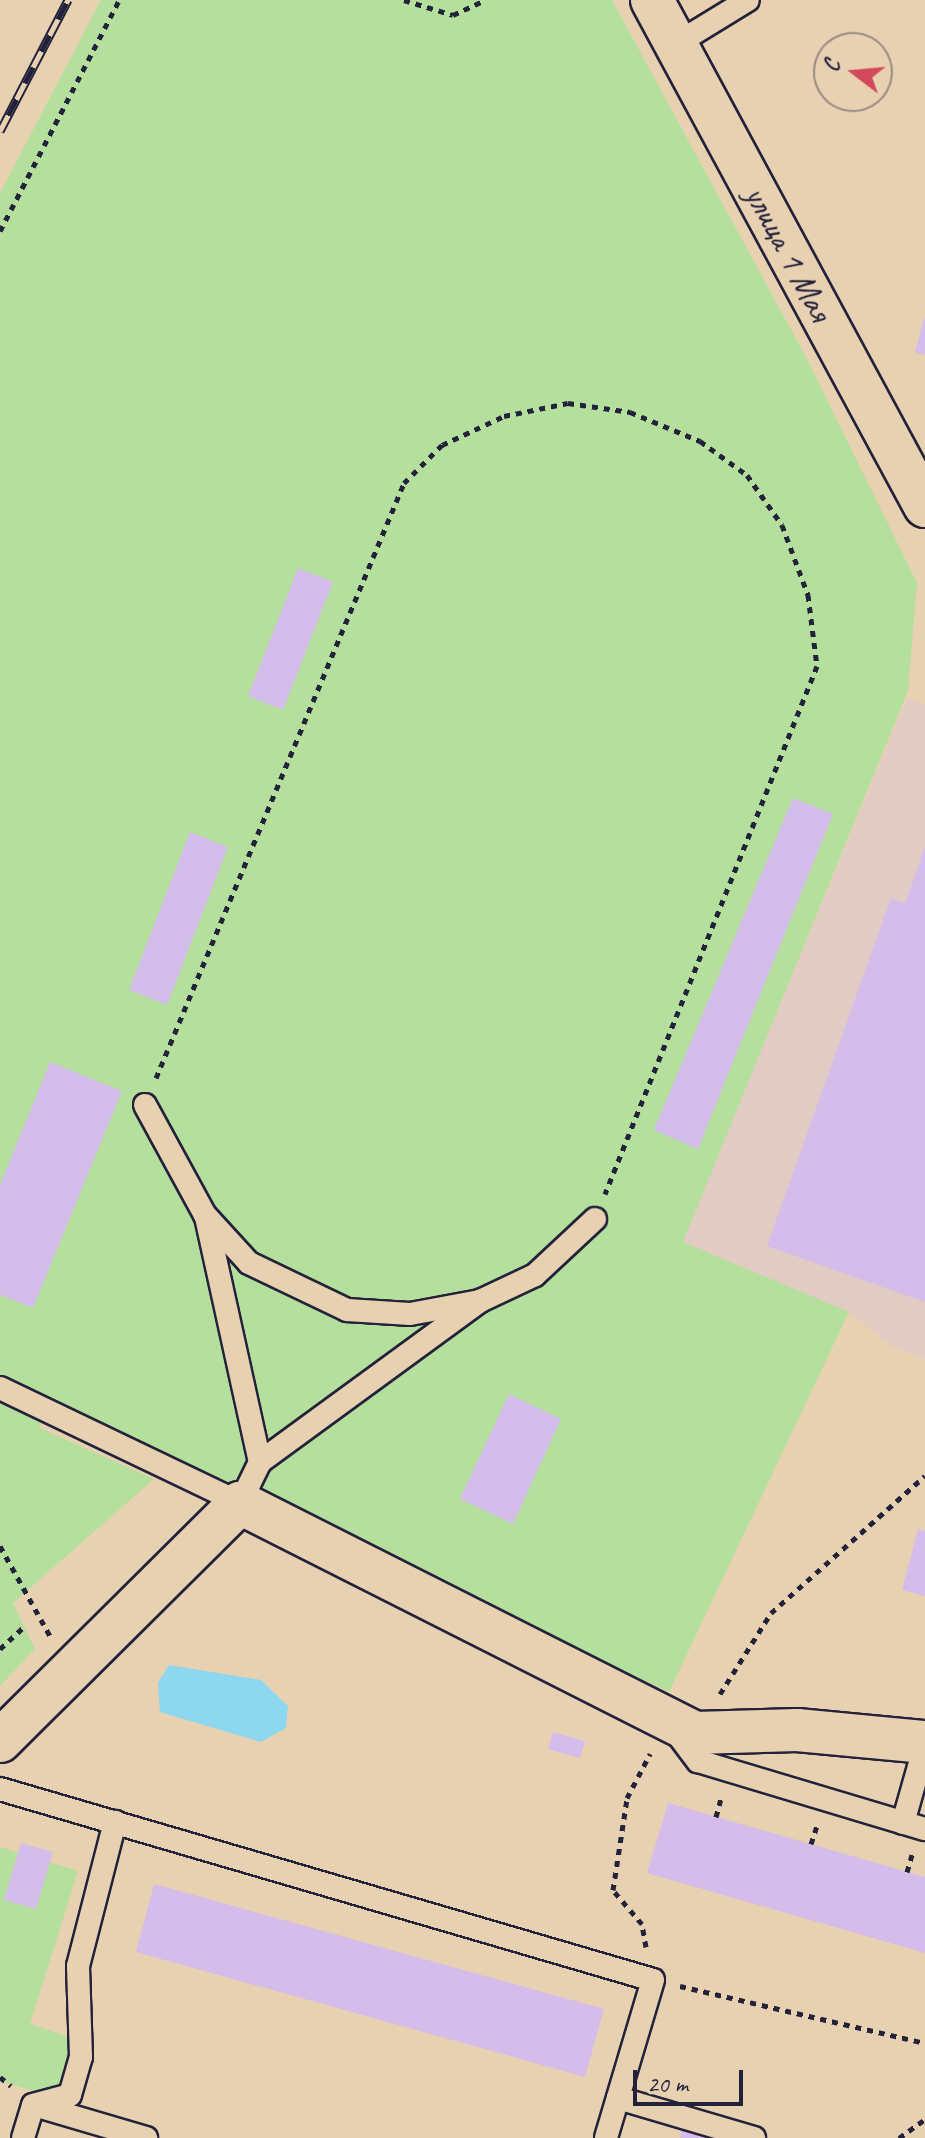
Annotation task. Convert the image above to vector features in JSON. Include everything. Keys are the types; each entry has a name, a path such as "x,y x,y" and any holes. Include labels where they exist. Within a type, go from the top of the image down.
{"street":[{"name":"улица 1 Мая","path":"652,0 925,506"},
{"path":"0,1741 68,1669 240,1503 681,1727 797,1730 925,1744"}],"lane":[{"path":"676,44 748,0"},
{"path":"145,1105 205,1215 249,1263 347,1310 410,1314 480,1301"},
{"path":"205,1215 260,1462"},
{"path":"0,1388 240,1503 260,1462 480,1301 535,1275 595,1219"},
{"path":"681,1727 698,1761 914,1826 925,1744"},
{"path":"0,1789 653,1980 606,2138"},
{"path":"33,2105 70,2095 81,2057 78,1966 115,1822"},
{"path":"618,2098 754,2138"},
{"path":"23,2138 33,2105"},
{"path":"33,2105 146,2138"}],"path":[{"path":"0,231 119,0"},
{"path":"404,0 453,15 485,0"},
{"path":"145,1105 404,483 442,445 504,416 568,403 630,412 700,441 747,475 787,539 808,595 817,666 595,1219"},
{"path":"925,1476 771,1613 627,1798 613,1890 642,1924 653,1980 925,2043"},
{"path":"0,1546 68,1669"},
{"path":"0,1649 25,1626"},
{"path":"899,2138 925,2119"}],"shaded area":[{"path":"907,698 925,705 925,1359 892,1346 849,1312 682,1242"}],"green space":[{"path":"101,0 612,0 807,359 917,583 908,691 683,1242 849,1312 669,1692 43,1399 40,1428 154,1479 13,1603 35,1649 0,1686 0,193"},
{"path":"0,1847 78,1871 30,2024 75,2039 57,2098 0,2081"}],"water":[{"path":"169,1665 261,1680 288,1706 286,1728 261,1742 160,1712 158,1683"}],"building":[{"path":"925,318 925,355 915,352"},
{"path":"298,568 333,582 283,710 248,696"},
{"path":"793,798 833,814 698,1149 654,1130"},
{"path":"190,832 228,847 167,1005 129,990"},
{"path":"925,847 925,1302 767,1246 891,898 905,903"},
{"path":"50,1062 122,1091 33,1308 0,1295 0,1185"},
{"path":"509,1394 561,1419 513,1524 460,1499"},
{"path":"918,1529 925,1531 925,1596 902,1590"},
{"path":"553,1732 585,1741 580,1758 548,1749"},
{"path":"668,1803 925,1877 925,1953 647,1873"},
{"path":"21,1843 53,1852 36,1909 4,1900"},
{"path":"154,1884 604,2009 585,2077 136,1952"},
{"path":"684,2124 731,2138 680,2138"}],"railway":[{"path":"0,131 68,0"}]}
